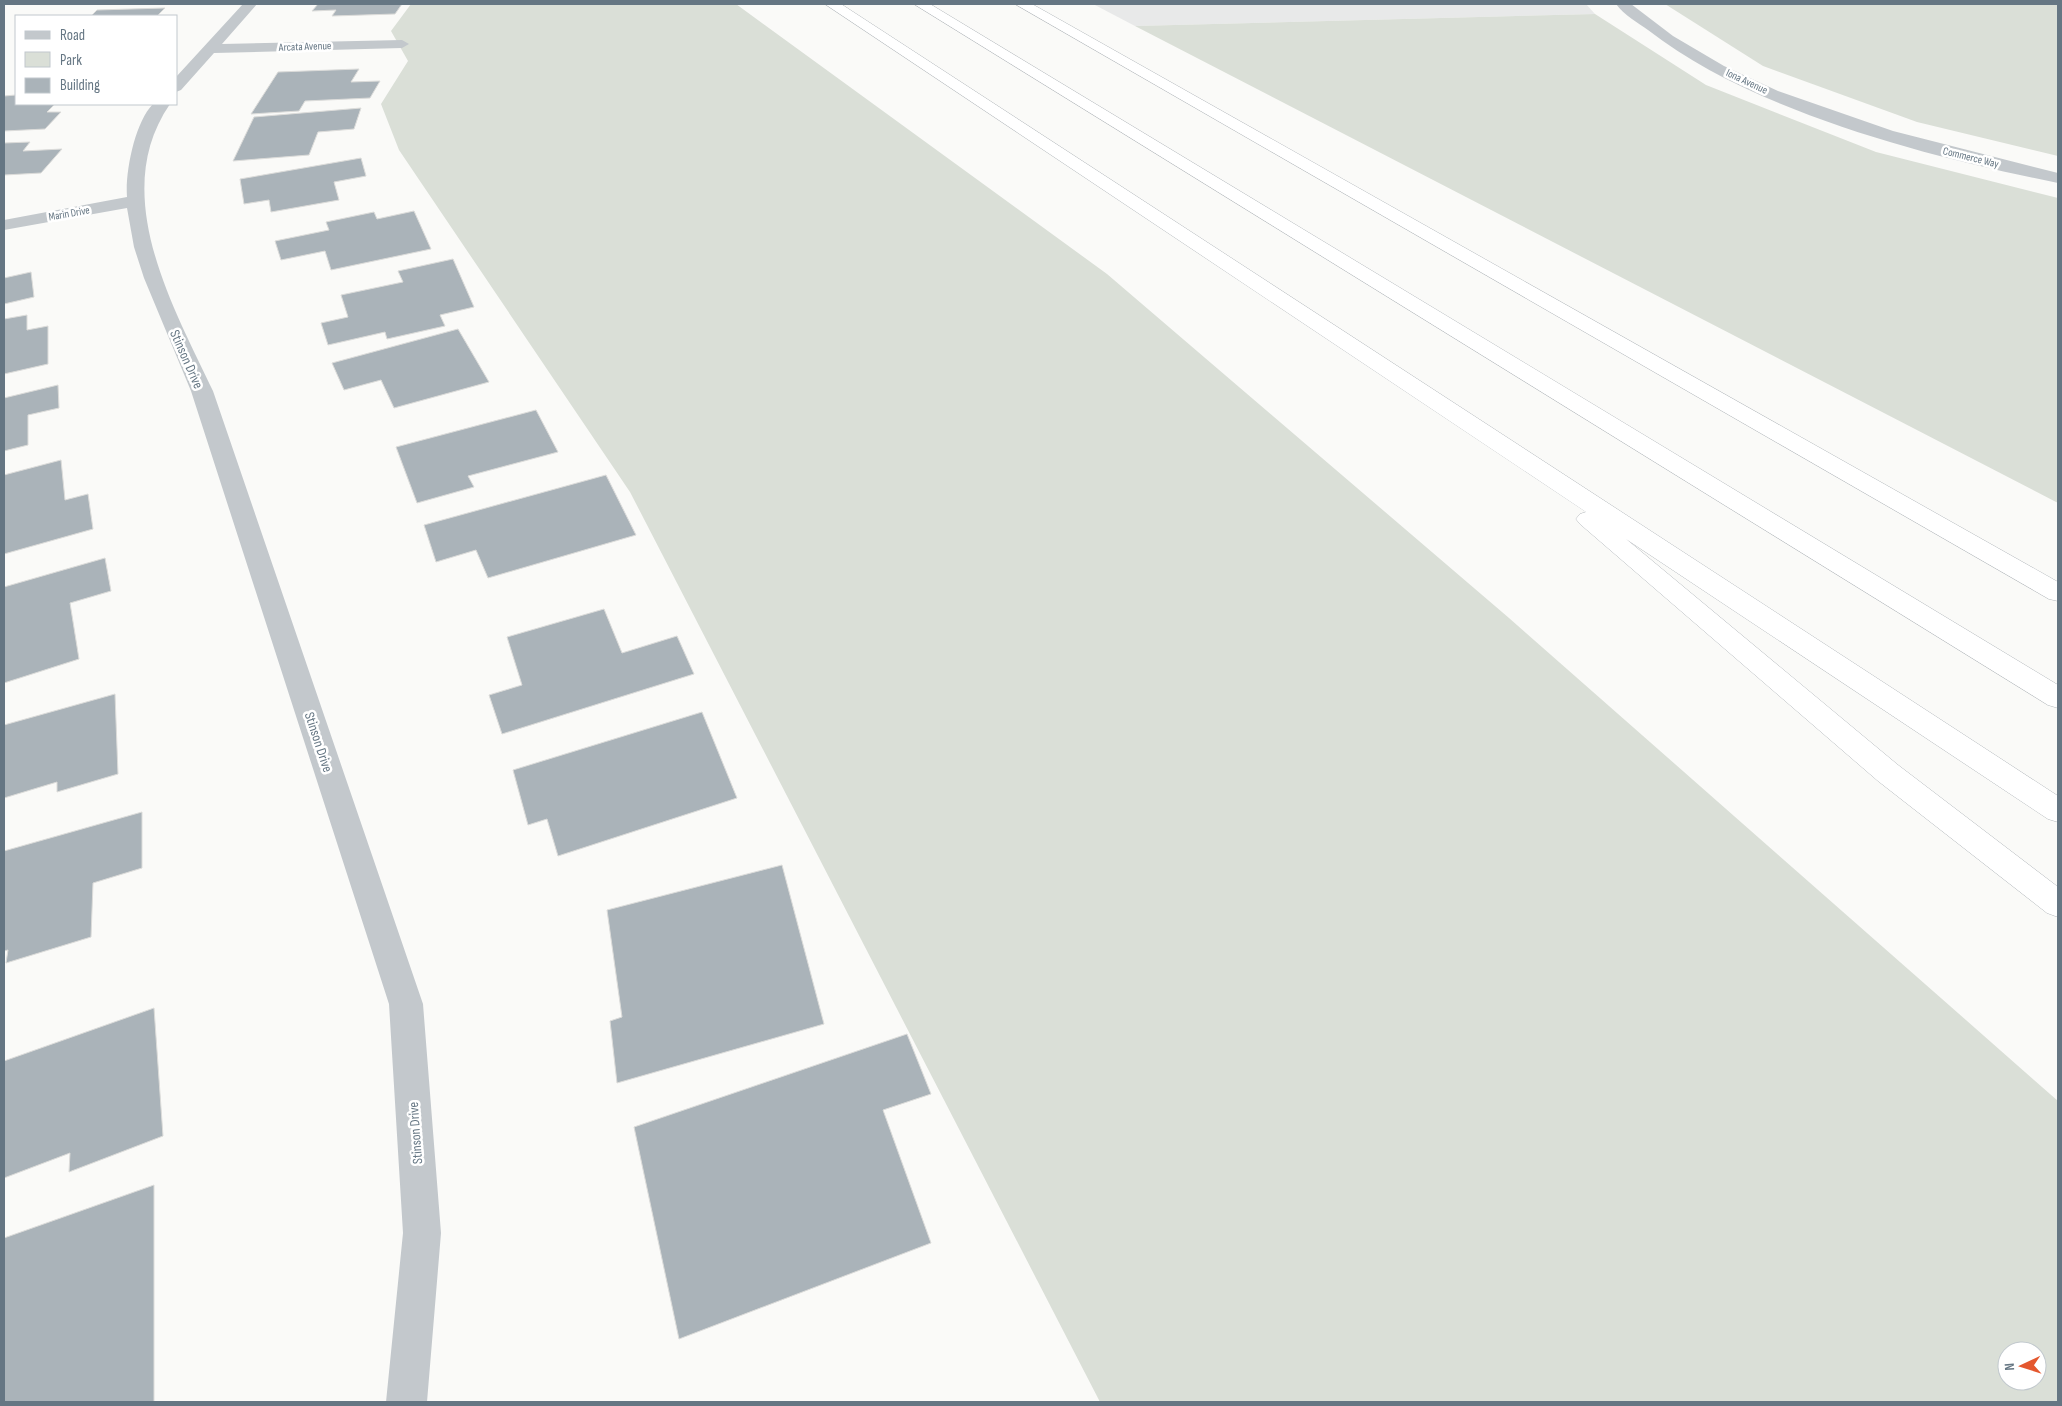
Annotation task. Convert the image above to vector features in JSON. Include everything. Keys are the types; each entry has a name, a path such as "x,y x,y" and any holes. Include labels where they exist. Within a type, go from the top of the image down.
{"highway":[{"path":"832,4 2058,811"},
{"path":"921,4 2058,698"},
{"path":"1022,4 2058,593"},
{"path":"1496,440 1888,774 2058,904"}],"street":[{"path":"178,85 250,4"},
{"name":"Iona Avenue","path":"1623,4 1660,32 1730,73 1820,113 1884,134"},
{"name":"Arcata Avenue","path":"208,49 402,44"},
{"name":"Stinson Drive","path":"161,105 156,110 137,160 135,201 142,241 167,312 202,391 406,1004 422,1233 408,1402"},
{"name":"Commerce Way","path":"1884,134 2058,178"},
{"name":"Marin Drive","path":"4,224 135,201"}],"shaded area":[{"path":"1093,4 1586,4 1595,14 1135,26"}],"green space":[{"path":"411,4 736,4 1107,274 1509,618 2058,1101 2058,1402 1100,1402 630,492 399,150 381,104 408,61 391,31"},
{"path":"1665,4 2058,4 2058,156 1917,122 1763,66"},
{"path":"1595,14 1706,85 1876,152 2058,198 2058,503 1135,26"}],"building":[{"path":"318,4 402,4 395,14 332,16 336,10 312,11"},
{"path":"165,8 158,15 92,15 97,10"},
{"path":"359,69 351,82 380,81 370,98 305,101 299,111 251,114 278,72"},
{"path":"15,95 15,105 54,105 47,112 61,112 45,129 4,131 4,96"},
{"path":"361,108 354,129 318,132 309,155 233,161 254,117"},
{"path":"30,142 23,151 62,149 41,173 4,175 4,143"},
{"path":"361,158 366,176 334,182 339,200 271,212 269,200 244,204 240,179"},
{"path":"414,211 431,249 331,270 325,251 281,260 275,241 329,230 326,222 374,212 377,219"},
{"path":"453,259 474,307 440,315 445,326 387,339 385,332 328,345 321,323 348,317 341,295 403,282 398,271"},
{"path":"31,272 34,297 4,304 4,278"},
{"path":"27,315 27,330 48,326 48,364 4,374 4,319"},
{"path":"458,329 489,382 394,408 381,380 344,390 332,363"},
{"path":"58,385 59,408 28,415 28,445 4,451 4,398"},
{"path":"536,410 558,452 468,476 474,487 417,503 396,447"},
{"path":"61,460 65,500 88,494 93,529 4,554 4,475"},
{"path":"606,475 636,535 488,578 476,550 436,562 424,525"},
{"path":"105,558 111,591 70,603 79,659 4,683 4,587"},
{"path":"604,609 622,653 677,636 694,674 502,734 489,695 522,685 507,637"},
{"path":"115,694 118,774 57,792 57,782 4,798 4,725"},
{"path":"702,712 737,798 558,856 547,819 528,825 513,770"},
{"path":"142,812 142,868 93,883 91,937 6,963 8,950 4,951 4,851"},
{"path":"782,865 824,1024 617,1083 610,1021 622,1017 607,910"},
{"path":"154,1008 163,1136 69,1172 70,1153 4,1178 4,1061"},
{"path":"907,1034 931,1094 883,1110 931,1243 679,1339 634,1127"},
{"path":"154,1185 154,1402 4,1402 4,1238"}]}
